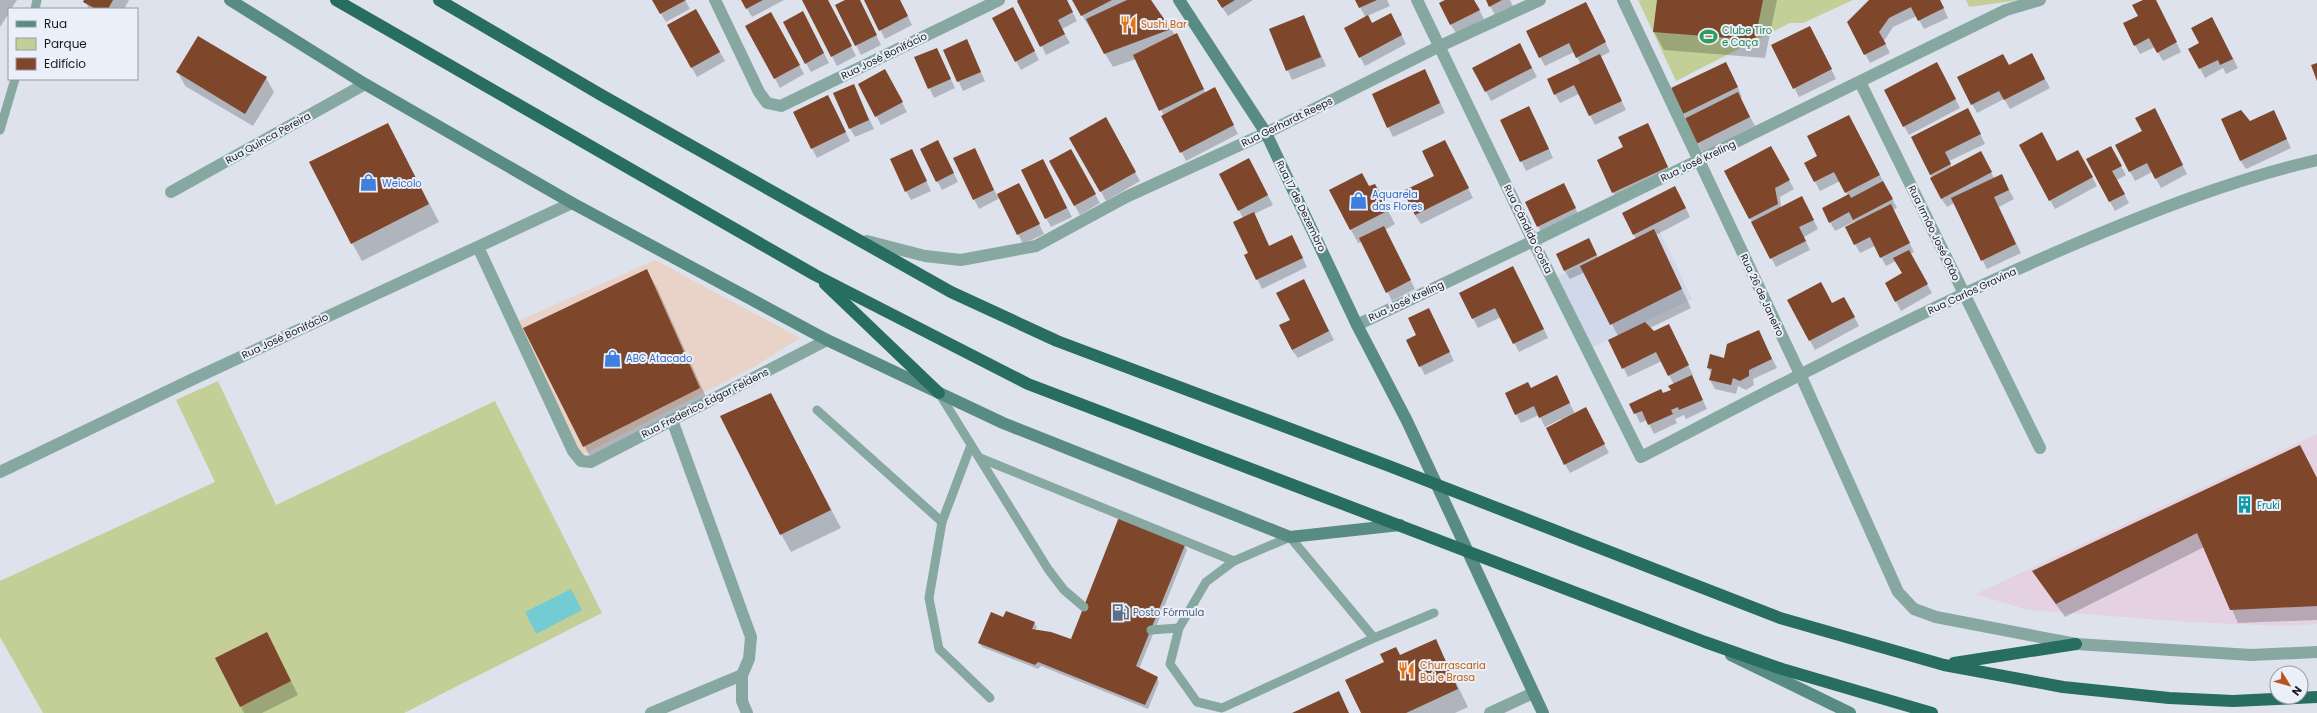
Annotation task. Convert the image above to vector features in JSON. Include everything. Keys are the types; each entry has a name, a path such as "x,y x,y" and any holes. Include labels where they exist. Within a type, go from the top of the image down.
{"highway":[{"path":"336,0 815,275 1028,384 1705,642 1782,669 1932,713"},
{"path":"439,0 603,96 951,292 1057,341 1396,469 1780,618 1944,665 2064,687 2131,695 2233,702 2317,697"},
{"path":"815,275 938,393"},
{"path":"1944,665 2076,644"}],"main road":[{"path":"230,0 365,84 572,203 828,340 1010,426 1290,537 1400,525"},
{"name":"Rua 17 de Dezembro","path":"1179,0 1266,133 1357,324 1407,421 1543,713"},
{"path":"1705,642 1850,713"}],"street":[{"name":"Rua José Bonifácio","path":"715,0 759,92 767,103 781,106 999,0"},
{"name":"Rua Cândido Costa","path":"1417,0 1533,241 1641,456"},
{"name":"Rua Gerhardt Reeps","path":"848,234 884,247 924,256 960,260 1036,246 1126,196 1266,133 1440,46 1540,0"},
{"name":"Rua 26 de Janeiro","path":"1623,0 1800,374 1898,592 1914,609 1929,615 2076,644 2251,655 2317,652"},
{"name":"Rua José Kreling","path":"1357,324 1699,161 2006,10 2040,0"},
{"name":"Rua Irmão José Otão","path":"1860,82 2040,448"},
{"name":"Rua Quinca Pereira","path":"171,192 365,84"},
{"name":"Rua Carlos Gravina","path":"1641,456 1800,374 1999,277 2145,215 2286,167 2317,160"},
{"name":"Rua José Bonifácio","path":"0,472 191,380 572,203"},
{"name":"Rua Frederico Edgar Feldens","path":"478,246 573,451 581,460 591,462 828,340"},
{"path":"672,420 750,637 749,659 742,675 742,701 747,713"},
{"path":"651,713 742,675"},
{"path":"1490,713 1533,693"}],"lane":[{"path":"0,130 15,80"},
{"path":"938,393 1048,569 1064,590 1084,607"},
{"path":"817,410 942,522"},
{"path":"971,446 942,522 930,598 939,649 990,698"},
{"path":"980,458 1234,561"},
{"path":"1374,638 1290,537 1234,561 1206,582 1179,628 1170,664 1197,702 1222,708 1374,638 1434,613"},
{"path":"1151,630 1179,628"}],"shaded area":[{"path":"1658,228 1692,299 1591,348 1557,277"},
{"name":"ABC Atacado","path":"655,260 800,338 752,368 580,456 516,322"},
{"name":"Fruki","path":"2317,434 2317,624 2285,626 2190,622 2028,610 1976,594"}],"green space":[{"name":"Clube Tiro e Caça","path":"1638,0 1853,0 1803,23 1790,23 1676,81"},
{"path":"1966,0 2020,0 1969,7"},
{"path":"218,381 276,505 495,401 602,613 404,713 43,713 0,637 0,581 215,482 176,400"}],"water":[{"path":"571,589 582,610 536,634 525,612"}],"building":[{"path":"84,0 113,0 109,8 94,8 83,2"},
{"path":"652,0 686,0 660,14"},
{"path":"741,0 763,0 746,9"},
{"path":"802,0 828,0 852,46 831,57"},
{"path":"845,0 860,0 877,35 855,46 835,5"},
{"path":"864,0 900,0 908,16 879,31"},
{"path":"1067,0 1073,12 1058,20 1065,34 1040,47 1017,1"},
{"path":"1072,0 1112,0 1081,16"},
{"name":"Sushi Bar","path":"1127,0 1151,0 1171,29 1104,54 1086,19"},
{"path":"1217,0 1235,0 1222,8"},
{"path":"1355,0 1377,0 1359,8"},
{"path":"1445,0 1474,0 1480,10 1450,25 1439,3"},
{"path":"1486,0 1502,0 1489,7"},
{"path":"1657,0 1763,0 1755,40 1653,32"},
{"path":"1869,0 1940,0 1944,8 1918,21 1911,7 1889,18 1879,32 1886,44 1864,55 1847,22"},
{"path":"2143,0 2156,0 2177,42 2157,53 2149,38 2134,46 2123,23 2138,16 2132,5"},
{"path":"1586,2 1606,42 1576,58 1569,43 1539,58 1526,31"},
{"path":"1013,7 1035,51 1015,62 992,18"},
{"path":"696,9 720,52 691,68 667,25"},
{"path":"803,11 824,53 805,64 783,22"},
{"path":"771,12 800,65 774,79 745,26"},
{"path":"1391,13 1402,35 1359,58 1344,28 1368,15 1372,23"},
{"path":"1304,15 1321,57 1286,71 1269,29"},
{"path":"2212,17 2233,59 2220,65 2218,60 2199,69 2188,49 2199,43 2191,28"},
{"path":"1810,26 1832,69 1793,89 1771,45"},
{"path":"1177,33 1204,89 1159,111 1133,55"},
{"path":"198,36 267,77 245,114 176,72"},
{"path":"967,39 981,72 957,82 943,50"},
{"path":"1520,43 1532,68 1485,92 1472,68"},
{"path":"937,48 951,79 928,89 914,57"},
{"path":"2032,53 2045,79 2004,100 1999,91 1971,105 1957,77 2003,54 2009,65"},
{"path":"1600,54 1622,101 1589,116 1574,85 1554,95 1547,79"},
{"path":"1726,62 1738,87 1683,114 1671,88"},
{"path":"1937,62 1956,99 1903,127 1884,90"},
{"path":"2317,63 2317,81 2311,65"},
{"path":"885,69 903,102 875,117 858,84"},
{"path":"1425,69 1440,103 1387,128 1372,94"},
{"path":"854,84 869,120 849,129 833,93"},
{"path":"1215,87 1234,125 1180,153 1161,116"},
{"path":"1738,92 1750,117 1696,144 1684,119"},
{"path":"828,95 846,132 811,149 793,112"},
{"path":"1529,106 1549,149 1520,162 1500,120"},
{"path":"1968,108 1981,134 1945,152 1951,164 1930,175 1911,137"},
{"path":"2155,108 2183,165 2155,179 2147,163 2129,172 2115,145 2142,131 2135,118"},
{"path":"2241,110 2250,121 2274,110 2287,139 2240,161 2221,119"},
{"path":"1849,115 1880,175 1845,193 1834,172 1814,182 1804,163 1817,156 1807,136"},
{"path":"1106,117 1136,172 1100,192 1069,138"},
{"name":"Weicolo","path":"388,123 429,204 351,244 309,162"},
{"path":"1648,123 1668,167 1612,193 1597,160 1623,147 1618,137"},
{"path":"2042,132 2057,161 2078,150 2093,177 2049,201 2019,145"},
{"path":"938,140 954,173 936,182 920,149"},
{"path":"1445,140 1469,188 1415,215 1403,191 1434,176 1422,151"},
{"path":"1771,146 1790,180 1775,188 1778,204 1749,219 1724,171"},
{"path":"2111,146 2122,166 2112,171 2125,194 2109,202 2086,159"},
{"path":"975,148 994,190 973,200 953,158"},
{"path":"912,149 927,181 905,192 890,159"},
{"path":"1071,149 1096,194 1074,206 1049,161"},
{"path":"1981,151 1992,172 1941,199 1930,178"},
{"path":"1249,158 1268,195 1238,211 1219,174"},
{"path":"1043,159 1067,208 1045,219 1021,170"},
{"name":"Aquarela das Flores","path":"1362,173 1369,186 1375,184 1389,210 1350,230 1329,190"},
{"path":"2002,174 2009,190 1994,197 2016,244 1981,261 1951,198"},
{"path":"1883,181 1893,199 1853,220 1849,212 1829,223 1822,208 1849,194 1851,198"},
{"path":"1019,183 1040,224 1017,235 997,194"},
{"path":"1564,183 1576,208 1537,227 1525,202"},
{"path":"1675,186 1686,208 1633,235 1622,213"},
{"path":"1802,196 1814,220 1799,227 1806,241 1770,259 1751,222"},
{"path":"1891,204 1910,243 1880,258 1870,237 1854,245 1845,227"},
{"path":"1254,212 1269,246 1292,235 1303,258 1256,280 1244,255 1248,253 1233,222"},
{"path":"1384,226 1411,280 1386,293 1359,238"},
{"path":"1654,229 1682,289 1610,325 1580,266"},
{"path":"1589,238 1597,255 1564,271 1556,254"},
{"path":"1909,250 1928,284 1895,302 1885,283 1902,273 1893,258"},
{"path":"1513,266 1544,329 1513,344 1495,308 1472,319 1459,293"},
{"name":"ABC Atacado","path":"647,269 700,388 583,447 523,328"},
{"path":"1304,279 1329,331 1292,350 1279,325 1290,320 1276,293"},
{"path":"1821,282 1832,303 1844,297 1855,317 1809,341 1787,300"},
{"path":"1429,308 1450,352 1419,367 1406,340 1416,335 1408,318"},
{"path":"1645,322 1654,331 1669,324 1689,365 1668,376 1656,352 1622,369 1608,340"},
{"path":"1759,330 1772,359 1749,370 1749,376 1740,381 1733,378 1731,385 1709,380 1712,369 1707,368 1710,354 1724,358 1727,344"},
{"path":"1557,375 1570,403 1539,418 1534,406 1515,415 1505,393 1528,382 1531,388"},
{"path":"1692,375 1703,400 1679,410 1678,407 1671,410 1673,414 1648,425 1642,411 1634,414 1629,404 1661,389 1663,393 1671,390 1668,386"},
{"path":"771,393 831,510 780,535 720,416"},
{"path":"1586,407 1605,444 1564,465 1546,428"},
{"name":"Fruki","path":"2300,445 2317,478 2317,606 2230,610 2197,533 2056,604 2032,571"},
{"name":"Posto Fórmula","path":"1119,517 1185,545 1136,666 1158,677 1145,705 1038,662 1035,665 978,643 991,612 1003,617 1006,611 1035,622 1032,629 1051,632 1071,639"},
{"path":"267,632 291,681 240,707 215,658"},
{"name":"Churrascaria Boi e Brasa","path":"1436,639 1458,689 1406,713 1361,713 1345,680 1384,662 1380,654 1396,647 1400,655"},
{"path":"1339,691 1349,713 1292,713"}],"place":[{"name":"Sushi Bar","path":"1128,24"},
{"name":"Clube Tiro e Caça","path":"1709,36"},
{"name":"Weicolo","path":"369,183"},
{"name":"Aquarela das Flores","path":"1359,200"},
{"name":"ABC Atacado","path":"613,358"},
{"name":"Fruki","path":"2244,505"},
{"name":"Posto Fórmula","path":"1120,612"},
{"name":"Churrascaria Boi e Brasa","path":"1407,671"}]}
